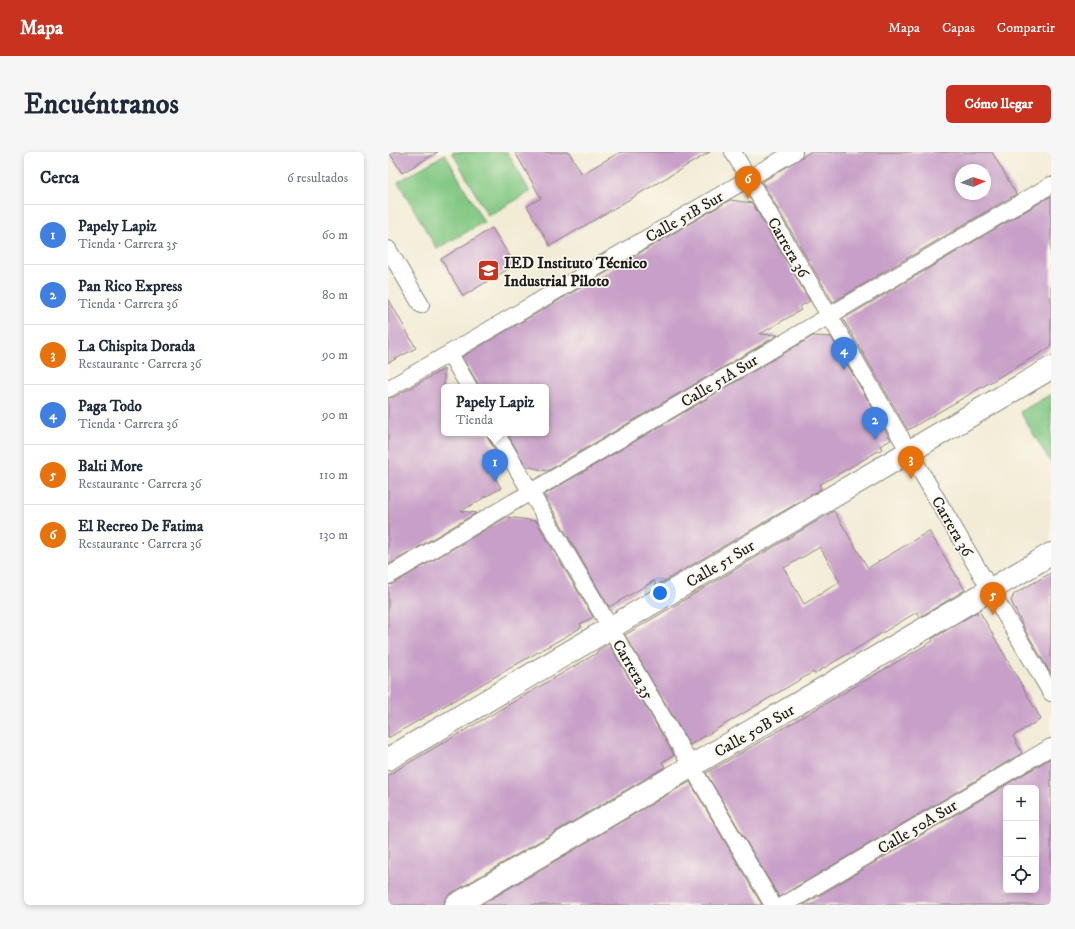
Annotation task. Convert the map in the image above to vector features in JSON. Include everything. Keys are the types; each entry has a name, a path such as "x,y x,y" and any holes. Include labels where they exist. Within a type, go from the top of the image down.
{"main road":[{"name":"Calle 51 Sur","path":"388,759 1051,368"},
{"name":"Calle 50B Sur","path":"456,905 1051,554"}],"street":[{"name":"Carrera 36","path":"733,152 1051,693"},
{"name":"Calle 51B Sur","path":"388,389 794,152"},
{"name":"Calle 51A Sur","path":"388,576 1051,185"},
{"path":"388,249 421,305"},
{"path":"450,354 467,384"},
{"name":"Carrera 35","path":"498,436 773,905"},
{"name":"Calle 50A Sur","path":"784,905 1051,747"}],"green space":[{"path":"452,152 507,152 530,192 488,216"},
{"path":"445,154 484,222 437,249 398,182"},
{"path":"1051,394 1051,463 1020,412"}],"building":[{"path":"389,152 438,152 402,173"},
{"path":"515,152 569,152 582,174 620,152 710,152 550,246 527,206 541,198"},
{"path":"810,152 992,152 1016,194 833,302 762,182"},
{"path":"1051,196 1051,347 908,430 843,319"},
{"path":"730,200 752,203 810,301 799,307 801,310 760,334 778,335 547,471 526,466 509,436 549,436 549,384 477,384 462,357"},
{"path":"492,228 515,265 463,296 441,259"},
{"path":"388,298 416,348 388,363"},
{"path":"813,336 831,337 891,440 880,446 882,449 819,485 821,489 656,586 654,581 609,607 544,495"},
{"path":"444,369 444,384 441,384 441,436 488,436 501,460 483,455 501,488 461,511 476,513 388,565 388,398 394,397"},
{"path":"834,511 868,568 929,531 965,590 920,617 917,612 814,674 813,672 690,745 625,635","holes":["820,547 840,582 804,604 784,568"]},
{"path":"507,517 536,521 593,617 580,624 582,627 388,738 388,585 393,584"},
{"path":"1051,573 1051,674 1024,628 1011,601 1014,594"},
{"path":"977,612 978,614 980,612 1041,719 1013,736 1022,753 779,897 706,773 933,641 932,639"},
{"path":"609,644 674,755 662,762 665,767 450,894 445,899 444,905 388,905 388,775 597,653 597,651"},
{"path":"1051,758 1051,905 803,905 1003,786 1003,893 1039,893 1039,785 1005,785"},
{"path":"690,782 762,905 481,905 677,789"}],"place":[{"name":"El Recreo De Fatima","path":"748,199"},
{"name":"IED Instituto Técnico Industrial Piloto","path":"489,271"},
{"name":"Paga Todo","path":"844,370"},
{"name":"Pan Rico Express","path":"875,440"},
{"name":"La Chispita Dorada","path":"911,479"},
{"name":"Papely Lapiz","path":"495,482"},
{"name":"Balti More","path":"993,615"}]}
